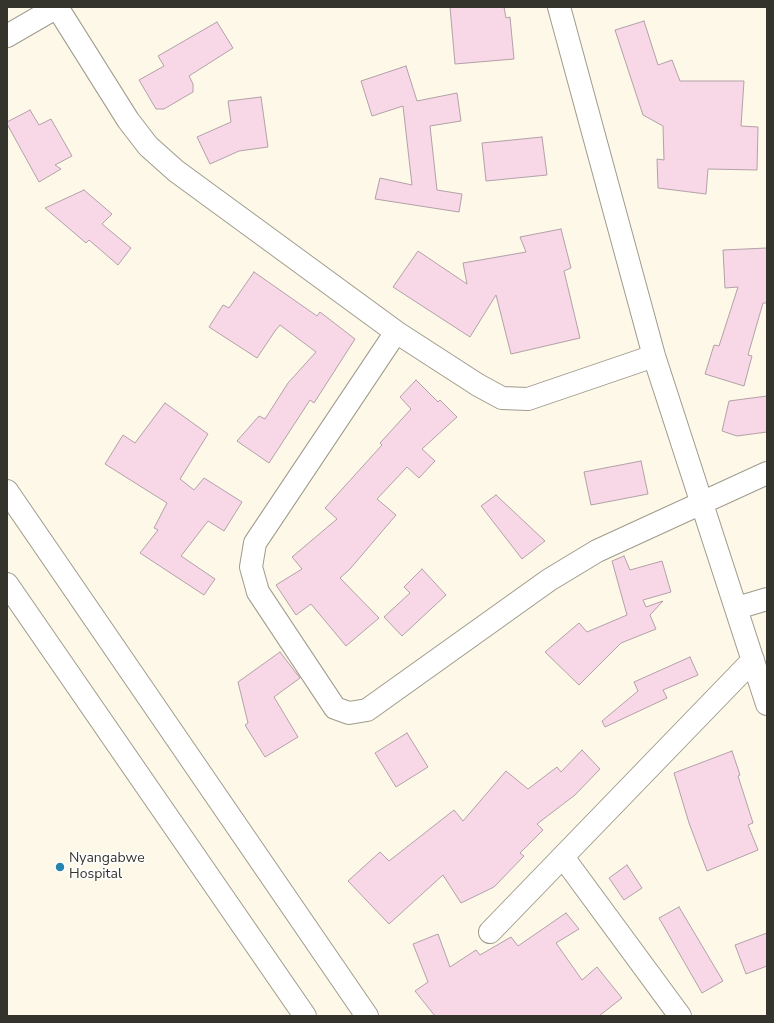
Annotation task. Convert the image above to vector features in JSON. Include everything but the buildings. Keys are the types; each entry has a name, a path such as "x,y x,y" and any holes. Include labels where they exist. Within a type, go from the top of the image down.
{"street":[{"path":"7,36 57,7 128,120 148,146 176,171 396,332 502,398 528,399 654,356"},
{"path":"559,7 654,356 703,503 767,704"},
{"path":"396,332 255,543 251,567 258,592 335,708 349,713 367,710 555,576 597,551 767,473"},
{"path":"7,490 367,1016"},
{"path":"7,584 305,1016"},
{"path":"737,608 767,600"},
{"path":"490,932 753,660"},
{"path":"563,857 680,1016"}],"place":[{"name":"Nyangabwe Hospital","path":"60,867"}]}
